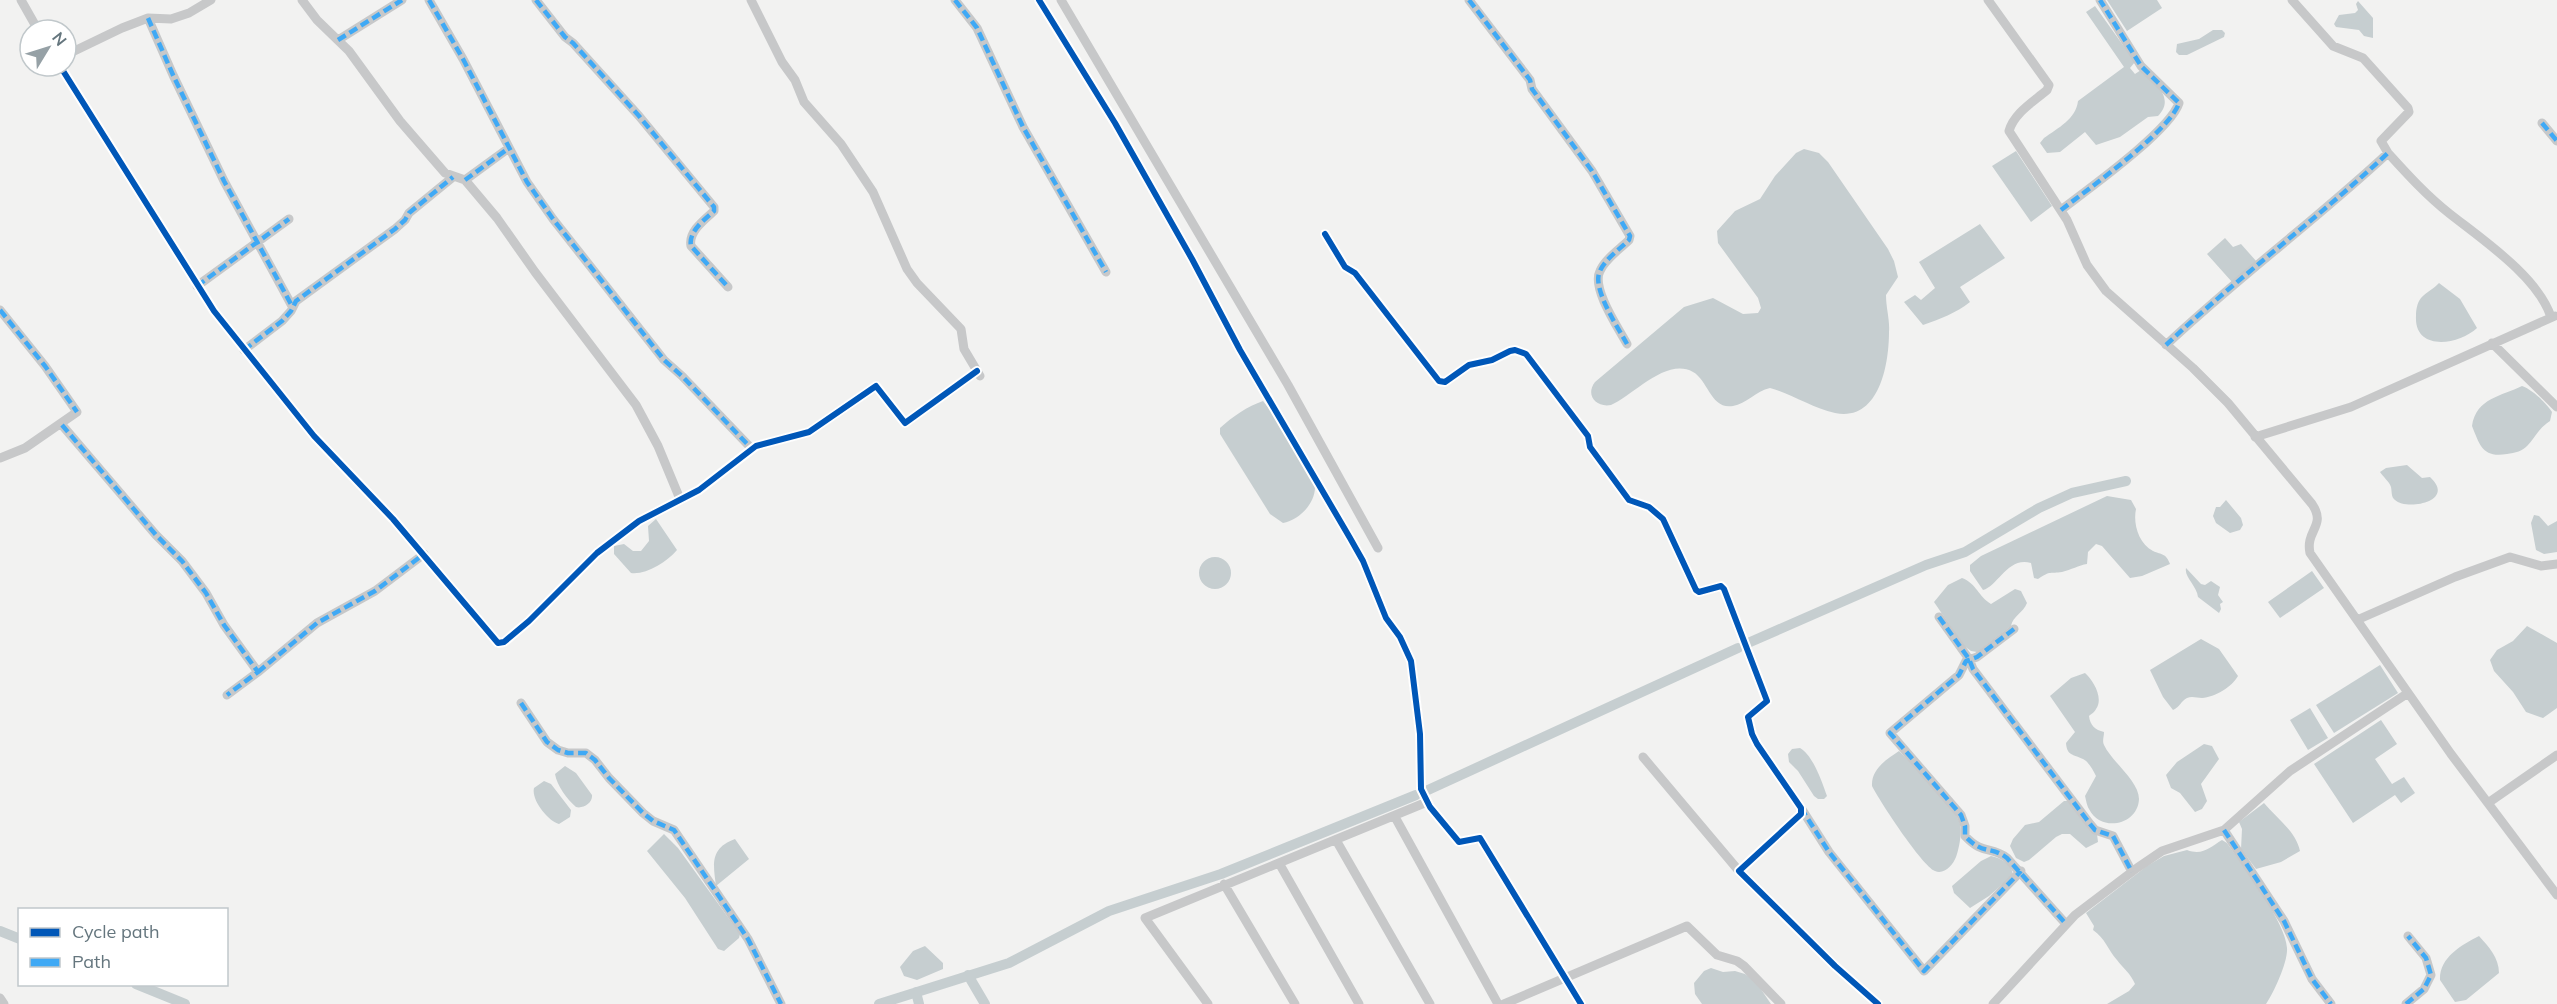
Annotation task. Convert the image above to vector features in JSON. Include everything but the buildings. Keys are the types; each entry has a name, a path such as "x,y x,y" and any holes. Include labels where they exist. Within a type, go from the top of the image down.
{"street":[{"path":"21,0 31,18"},
{"path":"78,50 148,18 171,19 189,13 211,0"},
{"path":"302,0 317,20 349,51 400,121 445,173 465,180 497,218 636,405 658,446 680,500"},
{"path":"338,40 402,0"},
{"path":"429,0 463,59 518,167 547,211 648,342 752,449"},
{"path":"536,0 565,37 639,116 714,207 714,211 692,233 691,246 728,287"},
{"path":"67,78 197,286 244,350 314,436 377,500 498,643 504,642 529,621 609,542 639,521 699,490 752,449 766,442 809,432 876,386 904,423 979,373 964,349 961,329 917,283 907,269 873,192 841,144 804,102 795,80 782,62 751,0"},
{"path":"955,0 977,28 1023,127 1106,272"},
{"path":"1039,0 1115,123 1192,259 1240,350 1350,538 1363,561 1386,618 1405,647 1414,673 1420,734 1420,789 1427,802 1459,842 1480,838 1581,1004"},
{"path":"1060,0 1288,385 1378,548"},
{"path":"1469,0 1530,80 1532,89 1592,171 1630,236 1629,240 1598,273 1598,281 1609,311 1627,344"},
{"path":"1988,0 2049,85 2047,90 2017,115 2009,131 2061,210 2087,265 2106,291 2228,403 2318,513 2319,521 2308,545 2310,553 2408,693 2557,895"},
{"path":"2061,210 2150,138 2171,116 2179,103 2141,66 2100,0"},
{"path":"2255,436 2351,407 2554,317 2544,299 2498,251 2449,213 2388,153 2381,141 2409,112 2408,108 2363,58 2333,46 2292,0"},
{"path":"148,18 198,129 292,306"},
{"path":"2542,123 2557,141"},
{"path":"465,180 509,148"},
{"path":"2166,345 2206,307 2343,195 2388,153"},
{"path":"244,350 282,321 291,311 292,306 395,229 409,213 453,177"},
{"path":"197,286 289,219"},
{"path":"1325,234 1345,267 1355,273 1439,381 1445,382 1469,365 1492,360 1510,351 1515,350 1526,354 1588,436 1590,447 1629,500 1649,507 1663,519 1696,590 1699,592 1720,586 1724,589 1767,701 1748,717 1752,734 1829,852 1924,971 2021,871"},
{"path":"0,310 45,366 77,412 62,425 25,448 0,458"},
{"path":"2493,343 2557,407"},
{"path":"62,425 156,535 182,561 258,672"},
{"path":"227,695 317,623 375,591 424,554"},
{"path":"2357,620 2510,557 2541,566 2557,564"},
{"path":"1939,617 1991,694 2090,824 2095,830 2113,836 2132,872"},
{"path":"2014,629 1977,657 1964,662 1959,675 1890,733 1961,815 1965,826 1965,836 1978,848 2001,853 2021,871 2066,924"},
{"path":"1993,1004 2066,924 2132,872 2162,851 2224,830 2290,771 2408,693"},
{"path":"521,703 547,742 558,750 586,753 648,817 674,830 748,939 781,1004"},
{"path":"2488,803 2557,755"},
{"path":"1643,757 1738,871 1835,966 1878,1004"},
{"path":"1208,1004 1145,918 1427,802"},
{"path":"1738,871 1801,814 1801,808"},
{"path":"1395,817 1498,1004"},
{"path":"2224,830 2283,921 2312,979 2331,1004"},
{"path":"1336,840 1430,1004"},
{"path":"1279,863 1359,1004"},
{"path":"1224,884 1295,1004"},
{"path":"1504,1004 1687,926 1717,956 1737,961 1744,966 1781,1004"},
{"path":"2406,1004 2424,989 2431,975 2427,958 2408,936"},
{"path":"0,998 4,1004"}],"shaded area":[{"path":"2107,0 2157,0 2162,8 2127,31"},
{"path":"2358,1 2373,18 2373,38 2364,36 2359,30 2336,27 2334,24 2339,15 2355,13 2358,10 2356,4"},
{"path":"2095,6 2135,62 2130,68 2135,74 2141,70 2157,85 2165,103 2158,116 2148,117 2120,137 2096,145 2085,132 2060,152 2047,153 2040,143 2044,138 2070,118 2078,101 2124,67 2086,12"},
{"path":"2213,30 2222,30 2225,33 2224,37 2187,55 2179,55 2176,52 2177,44 2199,39"},
{"path":"1804,149 1819,153 1828,162 1894,261 1898,277 1886,295 1889,327 1887,360 1884,375 1871,400 1862,409 1850,413 1835,413 1770,388 1738,405 1726,406 1715,399 1698,376 1683,369 1661,373 1611,405 1601,404 1594,400 1591,392 1595,382 1684,307 1713,298 1743,314 1758,313 1761,308 1758,298 1718,243 1717,231 1735,211 1760,199 1775,176 1796,153"},
{"path":"2016,151 2052,206 2031,222 1992,166"},
{"path":"1980,224 2005,258 1960,287 1970,302 1953,313 1923,325 1904,302 1915,295 1921,300 1935,288 1919,262"},
{"path":"2225,238 2233,247 2241,244 2257,262 2232,282 2207,254"},
{"path":"2439,283 2460,299 2477,328 2469,334 2439,342 2422,335 2417,328 2416,314 2419,302"},
{"path":"2522,386 2535,394 2549,408 2552,412 2550,421 2521,450 2499,455 2487,452 2480,445 2472,426 2474,417 2479,409 2491,399"},
{"path":"1263,401 1276,418 1315,487 1312,499 1305,510 1295,518 1283,523 1270,514 1220,434 1220,428 1230,420"},
{"path":"2407,465 2422,478 2430,477 2437,486 2434,498 2427,502 2409,505 2394,499 2390,485 2380,472 2386,468"},
{"path":"2107,496 2131,500 2136,509 2135,520 2140,538 2153,551 2165,556 2170,564 2142,576 2130,578 2102,546 2096,544 2088,552 2087,564 2062,572 2048,573 2038,579 2034,578 2031,563 2023,562 2010,567 1994,583 1983,590 1970,571 1970,565 1981,556"},
{"path":"2226,500 2241,518 2243,525 2240,530 2230,533 2216,523 2213,516 2216,507 2220,507"},
{"path":"2534,515 2539,516 2548,526 2557,521 2557,552 2544,554 2536,550 2531,523"},
{"path":"656,519 677,550 656,567 643,572 631,573 614,554 614,546 624,544 633,551 641,551 649,541 648,526"},
{"path":"1215,557 1226,562 1231,573 1226,584 1215,589 1204,584 1199,573 1204,562"},
{"path":"2186,568 2201,584 2205,585 2211,581 2220,587 2218,595 2223,602 2220,604 2219,613 2198,597"},
{"path":"2312,571 2324,588 2280,618 2268,602"},
{"path":"1962,578 1971,583 1991,604 2015,589 2021,591 2027,603 2011,626 1977,652 1964,646 1934,602 1948,585"},
{"path":"2527,626 2557,643 2557,708 2543,718 2526,712 2513,692 2494,671 2490,660 2497,650 2513,641"},
{"path":"2201,639 2219,649 2238,676 2232,684 2218,694 2202,698 2187,698 2173,710 2163,697 2150,670"},
{"path":"2380,665 2398,693 2334,733 2316,705"},
{"path":"2085,673 2094,685 2099,700 2095,710 2089,716 2090,722 2104,732 2104,745 2138,792 2137,808 2126,820 2118,823 2102,821 2095,817 2088,808 2085,796 2096,776 2087,762 2068,750 2066,743 2075,732 2050,696 2071,678"},
{"path":"2310,708 2328,738 2308,750 2290,720"},
{"path":"2381,720 2397,744 2375,759 2392,784 2404,777 2415,793 2401,803 2395,795 2353,823 2314,764"},
{"path":"2204,744 2212,746 2219,759 2201,784 2207,801 2202,809 2195,812 2180,793 2171,788 2166,775 2177,762"},
{"path":"1800,748 1809,756 1816,769 1827,796 1824,799 1814,796 1798,771 1789,762 1788,754 1792,749"},
{"path":"1899,751 1941,794 1959,821 1961,834 1956,857 1942,872 1935,871 1929,866 1911,846 1872,786 1877,770"},
{"path":"565,766 576,773 592,795 591,801 584,806 576,807 558,783 555,774"},
{"path":"544,781 551,784 571,810 570,817 559,824 545,814 535,798 534,788"},
{"path":"2064,801 2068,801 2097,834 2098,842 2086,848 2070,834 2062,834 2029,860 2024,862 2016,858 2010,846 2013,839 2025,825 2039,822"},
{"path":"2264,803 2290,831 2300,851 2281,862 2256,869 2241,849 2242,829 2239,822"},
{"path":"664,834 678,848 740,934 739,938 724,951 718,949 685,898 647,851"},
{"path":"735,839 749,859 716,886 714,864 717,852"},
{"path":"2222,840 2227,843 2263,895 2285,937 2287,954 2283,969 2266,1004 2107,1004 2129,991 2135,984 2093,930 2094,926 2086,913 2147,866 2164,856 2187,850 2202,851"},
{"path":"1991,856 2005,862 2011,868 2013,875 1989,896 1970,908 1954,893 1952,886 1981,861"},
{"path":"2479,936 2495,958 2499,973 2466,1000 2455,1002 2440,980 2443,965 2458,948"},
{"path":"925,946 943,963 943,969 917,980 904,976 900,967 913,951"},
{"path":"1711,968 1723,972 1735,971 1745,974 1756,982 1771,1004 1702,1004 1695,994 1694,983 1704,971"}],"waterway":[{"path":"1748,643 1926,565 1965,552 2039,508 2072,493 2126,481"},
{"path":"1428,790 1738,648"},
{"path":"879,1004 1009,963 1109,911 1221,874 1416,795"},
{"path":"0,931 18,938"},
{"path":"968,975 985,1004"},
{"path":"141,986 185,1004"},
{"path":"916,992 919,1004"}],"marked path":[{"path":"338,40 402,0"},
{"path":"429,0 463,59 527,182 553,219 664,360 752,449"},
{"path":"536,0 565,37 639,116 714,207 714,211 694,231 691,246 728,287"},
{"path":"955,0 977,28 1023,127 1106,272"},
{"path":"1469,0 1530,80 1532,89 1592,171 1630,236 1629,240 1605,262 1598,278 1602,298 1627,344"},
{"path":"2061,210 2145,144 2172,115 2179,103 2141,66 2100,0"},
{"path":"148,18 224,181 292,306"},
{"path":"2542,123 2557,141"},
{"path":"465,180 509,148"},
{"path":"2166,345 2388,153"},
{"path":"244,350 282,321 296,301 395,229 409,213 453,177"},
{"path":"197,286 289,219"},
{"path":"0,310 45,366 77,412"},
{"path":"62,425 156,535 182,561 258,672 227,695"},
{"path":"258,672 317,623 375,591 424,554"},
{"path":"1939,617 1969,659 1973,669 2090,824 2095,830 2113,836 2132,872"},
{"path":"2014,629 1977,657 1966,661 1959,675 1890,733 1961,815 1965,826 1965,836 1977,846 2007,858 2066,924"},
{"path":"521,703 547,742 558,750 568,753 586,753 643,813 653,821 674,830 748,939 781,1004"},
{"path":"1801,808 1829,852 1924,971 2021,871"},
{"path":"2224,830 2284,921 2312,979 2331,1004"},
{"path":"2406,1004 2424,989 2431,975 2426,958 2408,936"}],"cycle path":[{"path":"1039,0 1115,123 1192,259 1240,350 1363,561 1386,618 1400,637 1411,661 1420,734 1421,789 1430,807 1459,842 1480,838 1581,1004"},
{"path":"68,78 214,311 314,436 393,519 498,643 504,642 529,621 597,553 639,521 699,490 756,446 809,432 876,386 905,423 977,371"},
{"path":"1325,234 1345,267 1355,273 1439,381 1445,382 1469,365 1492,360 1510,351 1515,350 1526,354 1588,436 1590,447 1629,500 1649,507 1663,519 1696,590 1699,592 1721,586 1724,589 1767,701 1748,717 1752,734 1801,808 1801,814 1739,871 1835,966 1878,1004"}]}
